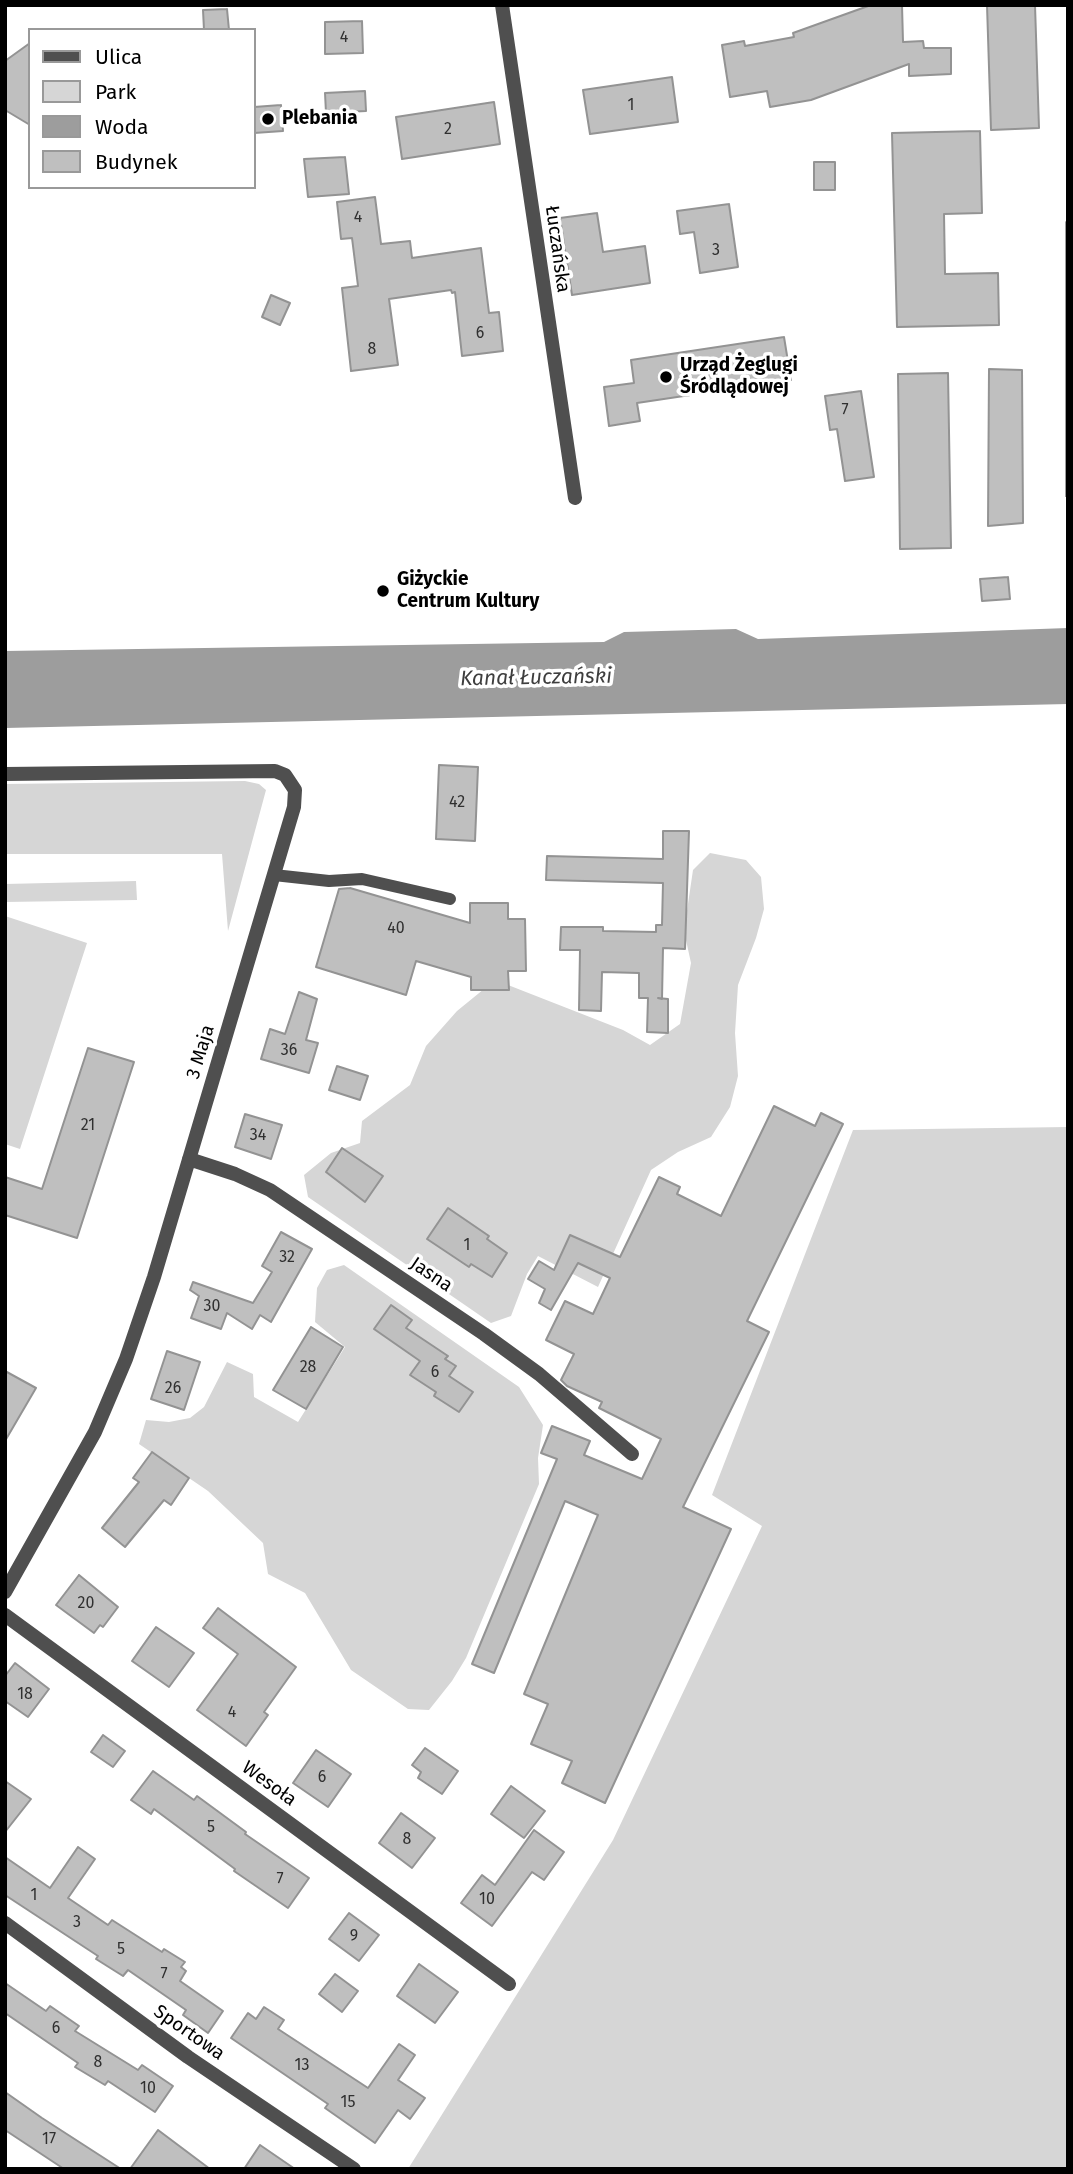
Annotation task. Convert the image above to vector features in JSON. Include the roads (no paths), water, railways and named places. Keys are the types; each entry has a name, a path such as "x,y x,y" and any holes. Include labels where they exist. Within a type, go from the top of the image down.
{"street":[{"name":"Łuczańska","path":"502,5 575,498"},
{"name":"3 Maja","path":"5,774 275,771 285,775 295,790 294,807 154,1277 110,1399 78,1464 5,1592"},
{"name":"Jasna","path":"189,1159 235,1174 270,1190 484,1334 538,1374 632,1454"},
{"name":"Wesoła","path":"5,1615 509,1984"},
{"name":"Sportowa","path":"5,1923 188,2057 354,2169"}],"lane":[{"path":"274,875 329,881 362,879 450,899"}],"water":[{"path":"1068,218 1068,497 1065,497 1065,222"},
{"name":"Kanał Łuczański","path":"1068,628 1068,704 5,728 5,651 604,642 624,632 736,629 758,639"}],"place":[{"name":"Plebania","path":"268,119"},
{"name":"Urząd Żeglugi Śródlądowej","path":"666,377"},
{"name":"Giżyckie Centrum Kultury","path":"383,591"}]}
